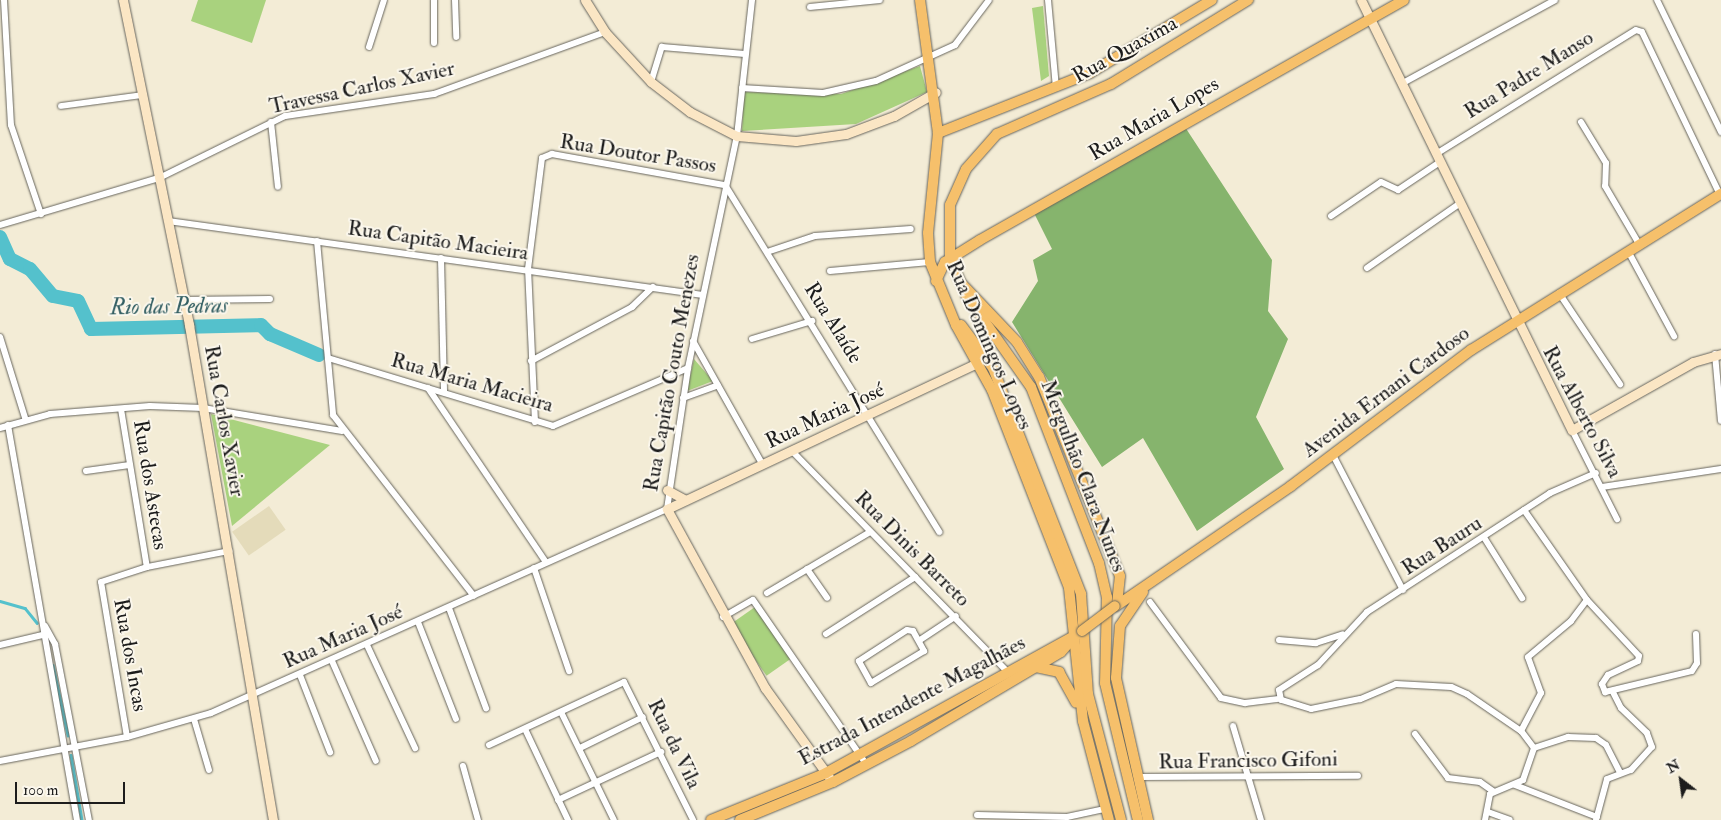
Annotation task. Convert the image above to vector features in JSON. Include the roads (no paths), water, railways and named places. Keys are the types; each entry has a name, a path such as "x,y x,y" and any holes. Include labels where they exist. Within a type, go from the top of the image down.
{"main road":[{"name":"Rua Domingos Lopes","path":"920,0 928,60 936,92 938,133 928,233 930,262 936,282 978,362 1069,588 1078,634 1083,721"},
{"name":"Rua Quaxima","path":"938,133 1056,88 1104,66 1212,0"},
{"name":"Rua Quaxima","path":"971,162 1008,127 1111,84 1248,0"},
{"name":"Rua Maria Lopes","path":"950,258 1404,0"},
{"name":"Rua Domingos Lopes","path":"971,162 950,205 950,258 961,283 1017,342 1039,377 1120,576 1116,605"},
{"name":"Avenida Ernani Cardoso","path":"1078,634 1116,605 1333,455 1410,392 1515,321 1720,194"},
{"path":"936,282 950,258"},
{"name":"Mergulhão Clara Nunes","path":"961,283 1031,387 1099,563 1107,597 1106,695 1138,820"},
{"name":"Mergulhão Clara Nunes","path":"953,317 993,368 1081,594 1087,688 1121,820"},
{"path":"1148,820 1117,691 1118,639 1126,614 1154,580"},
{"name":"Estrada Intendente Magalhães","path":"740,820 833,782 867,765 1036,667 1068,647 1078,634"},
{"name":"Estrada Intendente Magalhães","path":"711,820 826,773 860,756 1078,634"},
{"path":"1036,667 1056,670 1064,677 1083,721 1109,820"}],"street":[{"path":"4,0 10,125 41,214"},
{"name":"Rua Carlos Xavier","path":"123,0 184,300 229,551 273,820"},
{"path":"368,47 384,0"},
{"path":"434,0 434,43"},
{"path":"455,0 456,37"},
{"path":"585,0 605,32 651,82 690,112 737,136 796,141 846,134 894,116 936,92"},
{"name":"Rua Capitão Couto Menezes","path":"752,0 737,136 725,184 693,341 667,490 667,509 723,617 765,688 833,782"},
{"path":"810,7 880,0"},
{"path":"742,88 840,92 928,60 955,45 988,0"},
{"path":"1048,0 1056,88"},
{"path":"1361,0 1403,83 1515,321"},
{"path":"1403,83 1555,0"},
{"path":"1657,0 1721,132"},
{"name":"Rua Padre Manso","path":"1330,216 1381,182 1398,190 1438,158 1633,31 1642,32"},
{"name":"Travessa Carlos Xavier","path":"0,226 159,178 271,122 300,113 434,94 605,32"},
{"name":"Avenida Ernani Cardoso","path":"1642,32 1720,194"},
{"path":"651,82 662,47 745,54"},
{"path":"61,106 142,94"},
{"path":"271,122 278,187"},
{"path":"1581,122 1606,163 1604,186 1639,244"},
{"name":"Rua Doutor Passos","path":"528,269 541,162 545,156 725,184"},
{"name":"Rua Alaíde","path":"725,184 770,252 870,414 939,532"},
{"path":"1367,268 1459,204"},
{"name":"Rua Capitão Macieira","path":"168,221 528,269 703,295"},
{"path":"770,252 822,235 911,229"},
{"path":"317,241 331,407 342,431 474,596"},
{"path":"1628,251 1674,336"},
{"path":"441,258 444,392"},
{"path":"830,271 930,262"},
{"path":"528,269 535,422"},
{"path":"531,361 632,307 653,287"},
{"path":"1559,293 1620,384"},
{"path":"184,300 270,299"},
{"path":"752,339 812,321"},
{"name":"Rua Alberto Silva","path":"1515,321 1596,473 1617,519"},
{"path":"0,337 25,418"},
{"path":"693,341 763,465"},
{"path":"1572,430 1693,362 1718,354 1721,421"},
{"name":"Rua Maria Macieira","path":"328,358 444,392 535,422 559,424 688,368"},
{"name":"Rua Maria José","path":"0,761 127,737 194,719 253,697 546,562 763,465 978,362"},
{"path":"683,398 718,385"},
{"path":"428,388 546,562"},
{"path":"0,428 25,418 121,409 203,408 342,431"},
{"name":"Rua dos Astecas","path":"121,409 147,567"},
{"path":"8,425 45,626 75,748 89,820"},
{"name":"Rua Dinis Barreto","path":"792,451 870,532 956,616 1008,672"},
{"name":"Rua Bauru","path":"1333,455 1403,590 1484,539 1558,488 1596,473"},
{"path":"86,471 130,465"},
{"path":"1602,487 1721,469"},
{"path":"667,490 686,500"},
{"path":"1524,510 1587,600 1639,656 1638,661 1604,680 1604,691 1613,692 1692,671 1698,663 1696,634"},
{"path":"767,593 870,532"},
{"path":"1484,539 1522,598"},
{"path":"147,567 229,551"},
{"name":"Rua dos Incas","path":"127,737 103,580 147,567"},
{"path":"534,568 569,671"},
{"path":"807,569 827,598"},
{"path":"826,634 915,577"},
{"path":"1279,699 1281,687 1318,665 1344,633 1403,590"},
{"path":"723,617 754,600 867,765"},
{"path":"1521,731 1541,691 1528,657 1571,621 1587,600"},
{"path":"1150,602 1221,698 1245,703 1279,699 1312,709 1360,699 1396,684 1450,687 1521,731 1534,748"},
{"path":"449,608 486,708"},
{"path":"920,640 956,616"},
{"path":"418,622 456,719"},
{"path":"912,630 920,640 924,651 921,656 874,684 859,665 861,659 903,632 912,630"},
{"path":"1279,640 1316,643 1344,633"},
{"path":"0,645 47,634"},
{"path":"47,634 64,750 77,820"},
{"path":"367,645 414,748"},
{"path":"332,661 376,761"},
{"path":"300,676 330,752"},
{"name":"Rua da Vila","path":"562,712 625,682 693,820"},
{"path":"1514,785 1596,818 1604,784 1620,773 1637,766 1652,744 1613,692"},
{"path":"489,745 562,712 614,820"},
{"path":"580,748 643,717"},
{"path":"194,719 209,770"},
{"path":"1233,726 1261,820"},
{"path":"525,728 568,820"},
{"path":"1415,734 1448,778 1480,782 1493,791"},
{"path":"1534,748 1568,737 1596,738 1606,745 1620,773"},
{"path":"1493,791 1514,785 1528,772 1534,748"},
{"path":"558,800 661,752"},
{"path":"463,766 478,820"},
{"name":"Rua Francisco Gifoni","path":"1139,777 1358,776"},
{"path":"1484,820 1493,791"},
{"path":"977,815 1067,818 1106,809"},
{"path":"1488,812 1510,820"}],"waterway":[{"name":"Rio das Pedras","path":"0,237 10,259 30,269 53,296 78,301 91,329 261,325 270,334 319,355"},
{"path":"0,601 25,608 37,623"},
{"path":"53,665 68,735"},
{"path":"71,755 82,820"}]}
